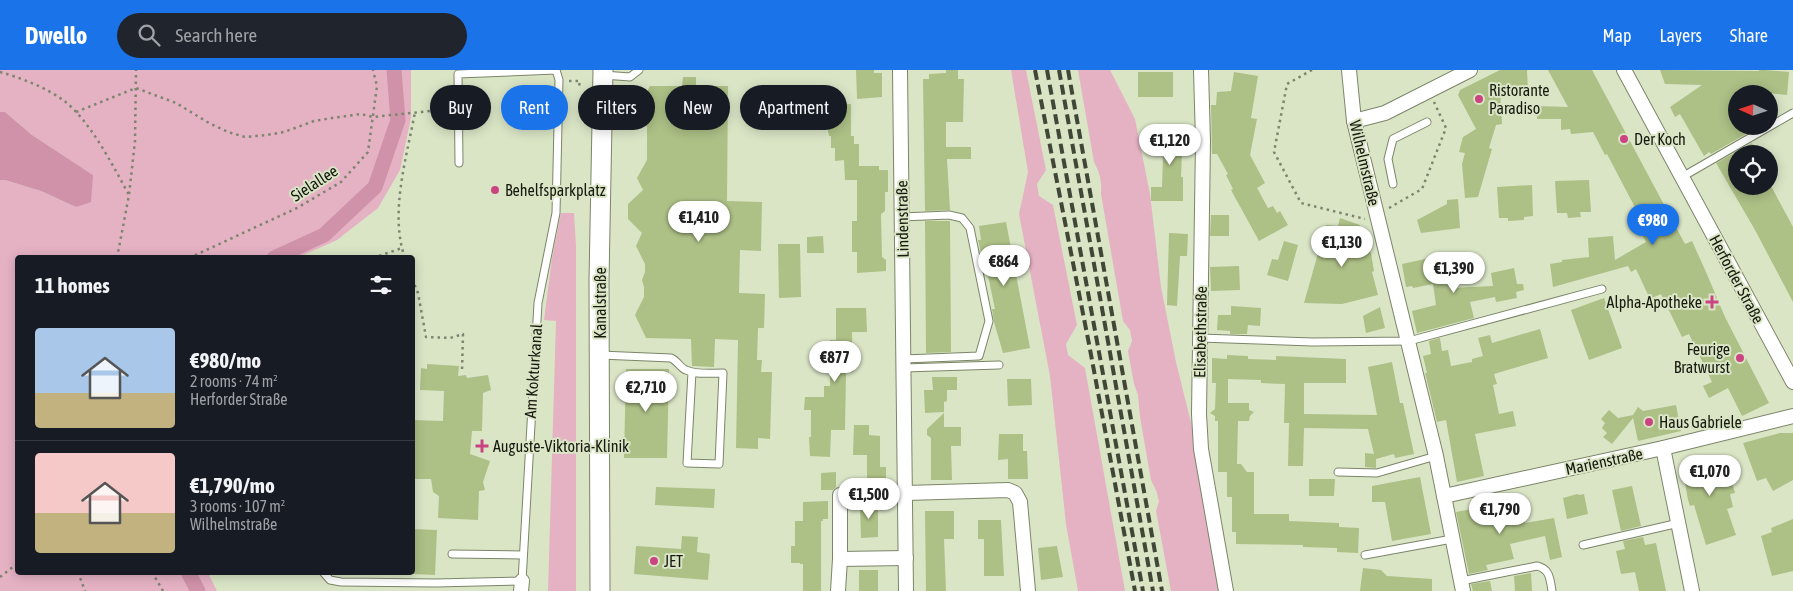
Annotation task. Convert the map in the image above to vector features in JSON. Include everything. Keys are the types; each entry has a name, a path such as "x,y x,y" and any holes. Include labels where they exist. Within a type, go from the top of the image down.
{"main road":[{"name":"Kanalstraße","path":"600,591 599,280 603,72"}],"street":[{"name":"Lindenstraße","path":"900,70 906,591"},
{"name":"Elisabethstraße","path":"1201,70 1203,141 1198,401 1201,449 1226,591"},
{"name":"Wilhelmstraße","path":"1349,70 1354,121 1436,456 1462,586"},
{"path":"1354,121 1385,113 1470,70"},
{"name":"Herforder Straße","path":"1624,70 1789,366 1793,382"},
{"name":"Marienstraße","path":"1444,496 1663,448 1793,416"},
{"path":"1663,448 1692,591"},
{"path":"906,493 1008,490 1015,493 1020,502 1028,591"},
{"path":"838,591 840,495"},
{"path":"840,559 906,558"}],"lane":[{"name":"Am Kokturkanal","path":"458,85 458,74 556,70 559,80 556,214 538,303 522,586"},
{"path":"603,72 630,77 639,70"},
{"path":"1682,177 1793,113"},
{"path":"1393,184 1388,159 1393,139 1427,122"},
{"path":"458,130 459,163"},
{"path":"902,216 949,216 962,218 970,228 989,322 979,356 904,364"},
{"path":"1200,338 1312,342 1409,341 1602,289"},
{"path":"600,355 671,358 676,360 684,370 723,373 719,464 687,463 692,372"},
{"path":"904,364 999,365"},
{"path":"1338,472 1377,473 1436,456"},
{"path":"1583,545 1679,523"},
{"path":"1365,555 1452,539"},
{"path":"452,554 523,556"},
{"path":"1462,586 1536,566 1547,571 1552,591"},
{"path":"326,575 330,580 341,582 522,586"}],"path":[{"path":"118,255 135,141 136,70"},
{"name":"Sielallee","path":"195,255 297,208 342,182 368,152 377,86 373,70"},
{"path":"1312,70 1287,84 1274,152 1301,203 1378,219 1422,189 1446,128 1429,92"},
{"path":"0,72 18,77 64,100 76,112 104,149 128,195"},
{"path":"575,81 580,82 579,85"},
{"path":"76,112 136,88 176,102 209,123 228,132 245,136 284,132 314,121 361,114 373,117 430,111"},
{"path":"404,255 398,206 415,112"},
{"path":"382,255 402,248"},
{"path":"415,286 426,337 450,338 463,334 462,371"},
{"path":"0,577 15,566"},
{"path":"79,575 85,591"},
{"path":"154,575 163,591"}],"shaded area":[{"path":"0,70 411,70 411,118 400,170 378,208 337,240 303,255 15,255 15,575 209,575 217,591 0,591 0,180 41,191 76,207 93,175 32,135 5,112 0,112"},
{"path":"1011,70 1026,70 1046,170 1037,184 1039,196 1053,205 1077,325 1066,344 1068,355 1085,368 1125,591 1078,591 1066,524 1050,376 1019,214 1028,172"},
{"path":"1078,70 1110,70 1135,119 1150,194 1161,287 1176,362 1198,451 1222,591 1171,591 1156,511 1159,501 1151,480 1138,395 1128,351 1132,341 1130,330 1123,321 1101,194 1100,178 1094,162"},
{"path":"0,112 5,112 32,135 93,175 91,202 76,207 41,191 0,180"},
{"path":"561,213 574,213 576,246 576,591 548,591 556,321 544,320 552,258"}],"building":[{"path":"856,70 874,70 874,73 882,73 882,97 857,99"},
{"path":"946,70 958,70 958,79 964,79 963,122 946,122 946,147 971,147 971,159 947,159 950,210 925,211 923,79 929,79 929,74 946,73"},
{"path":"1500,70 1527,70 1528,90 1500,90 1502,124 1496,125 1489,148 1492,149 1478,197 1465,198 1462,164 1465,153 1459,152 1463,137 1476,129 1458,95 1460,90"},
{"path":"1548,70 1592,70 1685,244 1692,241 1725,317 1769,403 1742,416 1728,388 1709,398 1703,386 1712,382 1689,334 1682,337 1661,294 1650,299 1636,269 1631,272 1628,266 1553,287 1550,264 1562,262 1562,260 1589,257 1588,238 1613,236 1615,260 1646,242 1635,221 1639,219 1639,215 1607,154 1605,155 1593,132 1571,134 1570,129 1561,130 1561,119 1537,119 1537,106 1568,107"},
{"path":"1660,70 1765,70 1789,72 1787,95 1778,94 1778,85 1728,85 1728,135 1744,135 1704,156 1680,114 1675,117 1670,107 1702,85 1665,84"},
{"path":"1138,72 1173,72 1173,97 1138,97"},
{"path":"1234,72 1258,76 1251,118 1257,119 1250,155 1265,183 1257,188 1268,208 1273,206 1277,213 1280,211 1288,225 1259,241 1231,190 1233,189 1226,175 1228,174 1217,154 1212,154 1211,105 1216,105 1217,92 1231,91"},
{"path":"683,77 696,77 696,85 682,85"},
{"path":"655,86 665,86 665,130 728,130 727,201 762,202 761,251 740,250 739,293 765,294 764,328 758,328 757,360 762,360 761,372 772,372 770,439 758,438 758,449 736,448 738,340 715,339 714,367 692,366 691,339 646,338 635,315 644,297 642,280 645,264 636,246 642,233 628,219 628,204 643,190 637,178 647,160 647,130 655,130"},
{"path":"847,104 851,104 851,136 854,136 854,144 859,144 859,166 879,166 879,170 888,170 888,192 885,192 885,211 881,214 882,257 886,260 886,271 857,273 857,252 852,252 852,221 857,221 857,180 845,180 844,160 835,161 835,148 831,148 831,136 829,136 828,130 847,130"},
{"path":"1157,129 1183,130 1181,177 1183,177 1183,201 1151,201 1151,187 1162,187 1163,155 1156,155"},
{"path":"1728,156 1728,184 1716,163"},
{"path":"1589,180 1591,212 1580,212 1581,217 1568,218 1567,213 1557,213 1555,181"},
{"path":"1532,185 1533,216 1524,217 1524,220 1508,221 1508,218 1499,218 1497,187"},
{"path":"1735,195 1776,195 1793,227 1793,302"},
{"path":"1458,199 1460,228 1421,233 1417,220 1447,204 1447,200"},
{"path":"1211,215 1229,215 1229,236 1210,236"},
{"path":"1340,218 1360,225 1356,239 1368,242 1366,248 1371,253 1374,271 1372,272 1378,295 1342,304 1304,303 1326,225 1338,226"},
{"path":"925,221 950,221 951,352 926,353"},
{"path":"1006,222 1030,348 1003,353 994,322 992,309 995,309 987,271 985,271 978,240 981,240 979,226"},
{"path":"1169,233 1188,234 1187,256 1180,256 1177,306 1167,305"},
{"path":"823,236 824,253 807,253 807,237"},
{"path":"1284,241 1298,245 1288,281 1267,275 1272,259 1278,260"},
{"path":"778,244 800,244 801,297 779,298"},
{"path":"1433,259 1437,262 1438,268 1448,266 1452,288 1493,286 1491,273 1514,268 1517,284 1523,284 1524,290 1516,292 1517,298 1496,302 1495,297 1470,302 1474,318 1417,333 1412,311 1436,305 1433,284 1413,288 1412,286 1406,287 1402,264"},
{"path":"1239,266 1240,290 1211,291 1210,267"},
{"path":"1604,298 1622,348 1589,360 1571,310"},
{"path":"1231,306 1261,308 1260,326 1248,325 1247,334 1230,334 1230,331 1217,330 1218,315 1231,315"},
{"path":"1380,307 1385,328 1366,333 1363,316"},
{"path":"836,308 866,308 867,332 852,332 853,372 846,372 845,430 831,430 830,457 810,456 811,410 804,410 805,397 824,397 824,386 830,386 830,340 836,340"},
{"path":"1540,329 1548,358 1494,374 1497,384 1493,385 1499,414 1513,411 1516,426 1475,434 1484,476 1457,482 1446,420 1437,422 1425,373 1427,373 1423,356 1431,354 1429,341 1440,338 1442,351 1448,350 1451,366 1472,362 1472,359 1483,356 1478,338 1490,335 1492,343"},
{"path":"1227,355 1248,356 1248,359 1276,360 1276,356 1346,359 1346,383 1304,383 1304,414 1377,415 1368,367 1392,362 1400,403 1403,403 1414,454 1395,458 1394,454 1376,459 1376,468 1365,467 1365,453 1374,454 1368,429 1304,428 1303,466 1288,466 1289,423 1284,423 1285,384 1261,383 1261,380 1228,379 1228,403 1249,403 1249,410 1254,412 1250,416 1249,421 1238,421 1237,464 1241,464 1247,472 1254,472 1254,514 1289,514 1289,521 1339,523 1339,527 1359,528 1358,553 1337,552 1337,548 1303,547 1303,545 1236,544 1236,532 1232,532 1232,497 1227,497 1227,472 1218,472 1218,421 1215,421 1215,416 1210,413 1215,409 1216,383 1212,383 1212,358 1227,359"},
{"path":"427,364 459,366 458,376 466,375 467,378 488,375 491,390 483,393 482,431 472,431 470,454 490,461 483,482 485,490 479,491 478,520 438,518 439,496 433,492 431,479 415,479 415,420 443,421 444,391 420,390 421,368 427,369"},
{"path":"626,369 669,369 667,458 624,458"},
{"path":"932,377 957,377 957,390 947,390 944,412 925,413 924,390 933,390"},
{"path":"1007,379 1031,379 1032,405 1008,406"},
{"path":"1676,405 1681,431 1638,441 1633,418 1612,444 1603,437 1607,433 1602,428 1605,423 1601,419 1609,410 1618,418 1633,415 1638,407 1643,411"},
{"path":"944,413 944,427 961,427 961,446 951,446 952,480 931,480 931,438 927,435 927,429"},
{"path":"854,425 869,425 869,435 880,436 880,467 886,467 886,485 878,484 878,489 867,489 867,455 853,455"},
{"path":"1780,433 1793,433 1793,480 1773,491 1766,478 1757,481 1743,443"},
{"path":"999,434 1023,434 1023,451 1027,451 1028,479 1008,479 1008,459 998,460"},
{"path":"1706,455 1709,467 1726,462 1735,493 1730,494 1733,507 1727,509 1736,535 1706,545 1694,505 1690,506 1688,500 1682,466 1685,461"},
{"path":"836,472 836,487 833,490 821,490 821,473"},
{"path":"1420,477 1431,534 1392,541 1385,502 1372,502 1372,486"},
{"path":"1309,479 1335,479 1334,496 1309,496"},
{"path":"1632,486 1641,526 1621,531 1612,490"},
{"path":"656,487 715,489 714,508 655,505"},
{"path":"1584,494 1588,514 1567,519 1563,498"},
{"path":"828,501 828,519 821,521 821,591 803,591 803,564 791,563 791,546 795,546 795,521 803,521 803,502"},
{"path":"865,501 878,501 878,537 861,538 860,505 865,505"},
{"path":"1509,502 1512,522 1525,519 1525,523 1554,518 1562,557 1550,560 1545,536 1510,544 1514,559 1486,565 1488,570 1469,574 1456,512"},
{"path":"925,511 954,511 954,539 944,539 946,591 926,591"},
{"path":"1793,519 1793,571 1772,576 1761,536 1772,532 1771,528"},
{"path":"978,520 1001,520 1004,576 984,576 984,539 978,539"},
{"path":"415,529 437,530 435,575 415,574"},
{"path":"682,536 698,537 697,552 710,554 708,580 634,574 636,546 681,549"},
{"path":"1643,537 1645,545 1656,543 1666,591 1639,591 1635,572 1621,574 1616,551 1625,549 1623,541"},
{"path":"1057,546 1063,577 1041,580 1038,548"},
{"path":"1363,568 1381,570 1387,576 1432,579 1432,591 1360,591"},
{"path":"859,570 878,570 878,591 859,591"},
{"path":"1531,573 1532,591 1515,591 1514,576"},
{"path":"1490,581 1492,591 1473,591 1471,584"}],"waterway":[{"path":"281,255 324,235 375,187 398,120 394,70"},
{"path":"190,575 198,591"}],"railway":[{"path":"1035,70 1135,591"},
{"path":"1047,70 1143,591"},
{"path":"1059,70 1153,591"},
{"path":"1068,70 1162,591"}],"place":[{"name":"Ristorante Paradiso","path":"1479,99"},
{"name":"Der Koch","path":"1624,139"},
{"name":"Behelfsparkplatz","path":"495,190"},
{"name":"Alpha-Apotheke","path":"1712,302"},
{"name":"Feurige Bratwurst","path":"1740,358"},
{"name":"Haus Gabriele","path":"1649,422"},
{"name":"Auguste-Viktoria-Klinik","path":"482,446"},
{"name":"JET","path":"654,561"}]}
